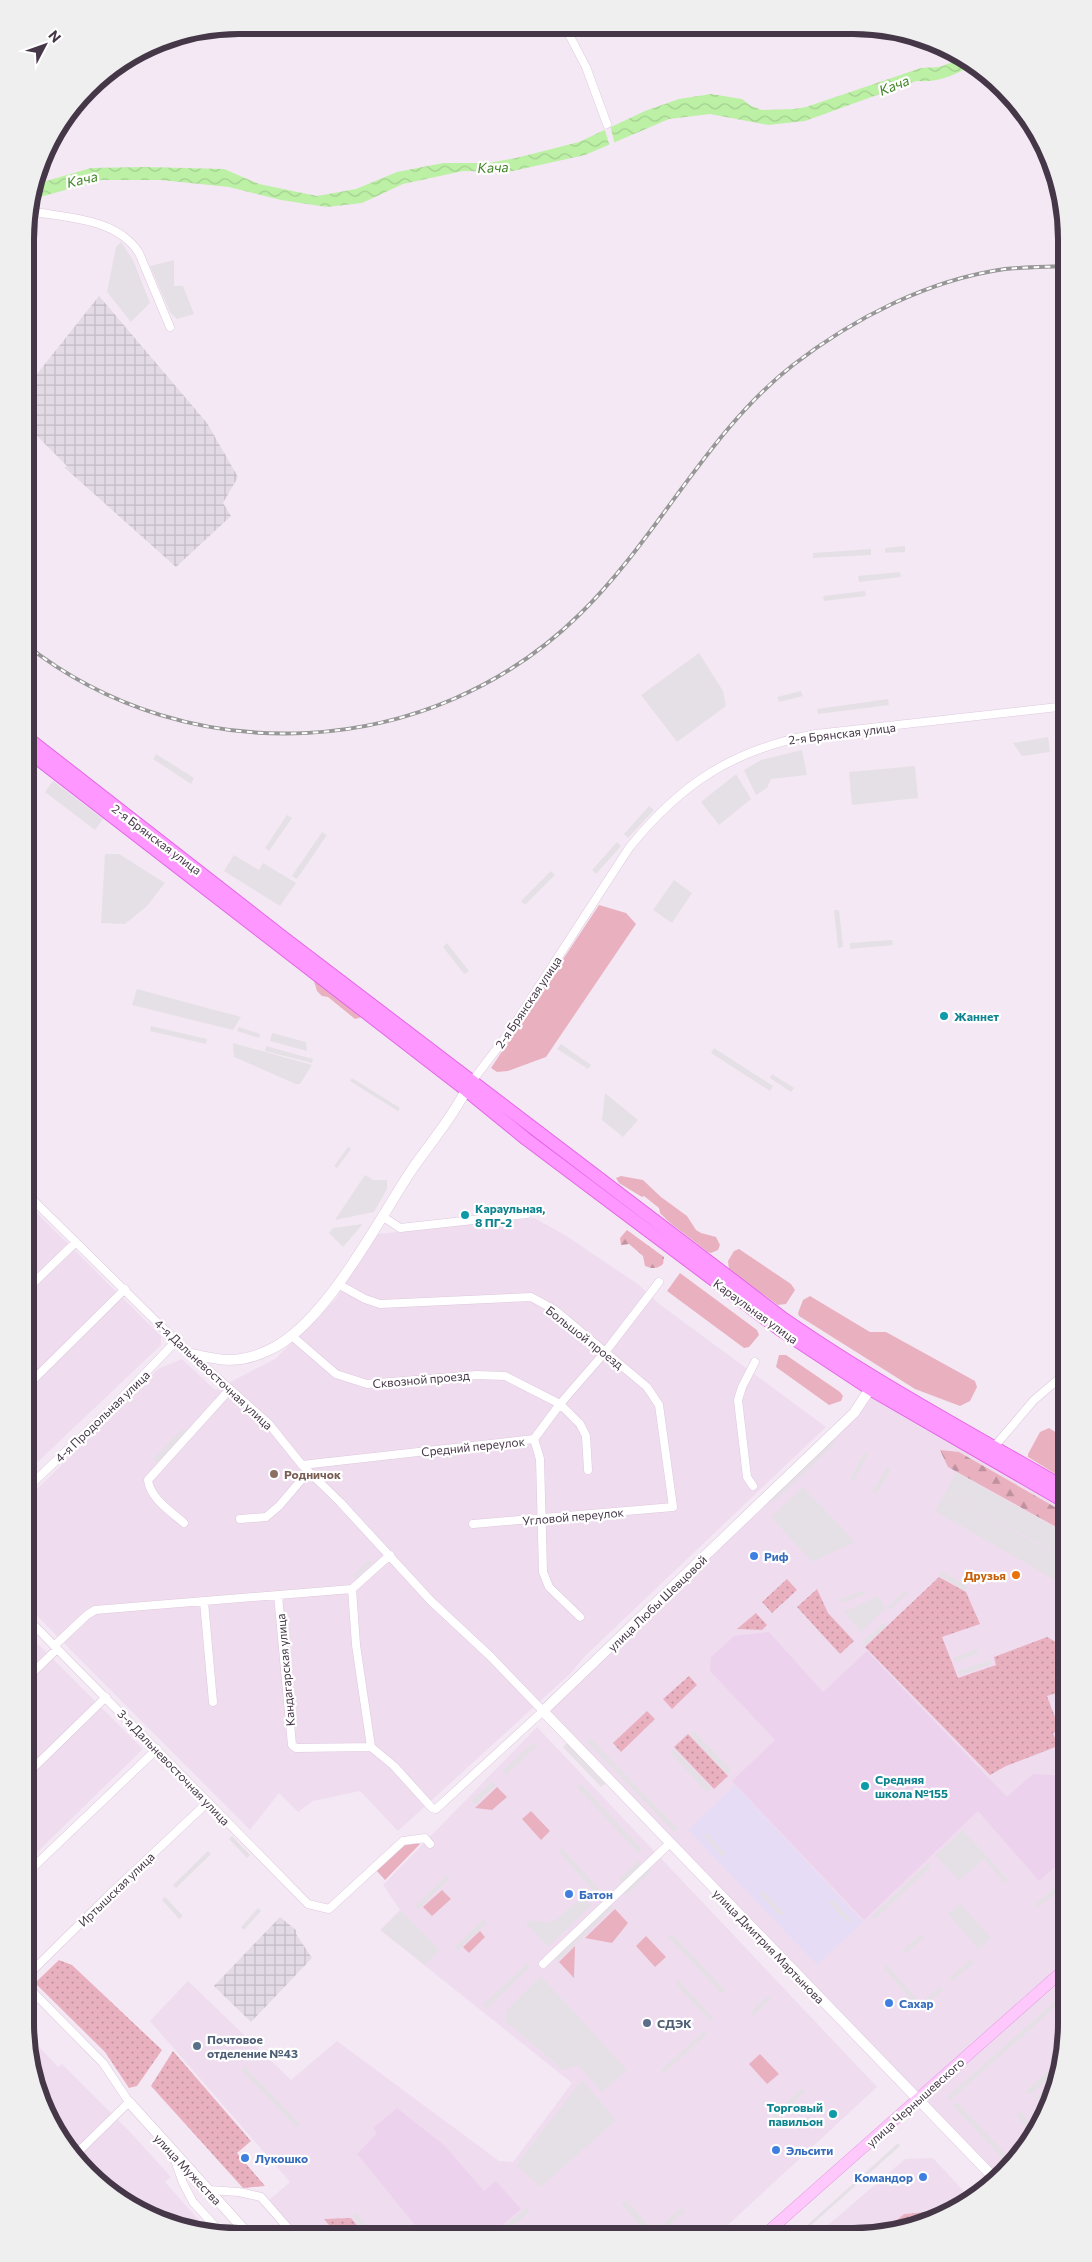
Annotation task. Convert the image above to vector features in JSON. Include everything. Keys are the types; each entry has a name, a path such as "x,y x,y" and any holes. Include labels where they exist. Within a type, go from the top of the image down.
{"main road":[{"name":"2-я Брянская улица","path":"34,743 469,1085"},
{"name":"2-я Брянская улица","path":"34,756 469,1085"},
{"name":"Караульная улица","path":"469,1085 526,1139 764,1318 870,1389 1058,1498"},
{"name":"Караульная улица","path":"469,1085 784,1320 842,1359 1058,1484"},
{"name":"улица Чернышевского","path":"772,2228 1058,1975"}],"street":[{"path":"569,34 586,67 607,124"},
{"path":"36,211 94,222 122,233 139,253 170,327"},
{"name":"2-я Брянская улица","path":"469,1085 508,1034 629,848 648,824 675,799 706,775 732,759 789,739 816,734 1058,707"},
{"path":"192,1354 218,1360 234,1361 253,1357 271,1350 292,1336 320,1307 338,1284 469,1085"},
{"name":"4-я Дальневосточная улица","path":"34,1201 176,1341 269,1424 305,1469 340,1502 431,1601 490,1656 543,1712"},
{"path":"382,1216 400,1228 527,1214"},
{"path":"34,1282 76,1242"},
{"name":"Средний переулок","path":"305,1469 534,1439 560,1404 606,1352 659,1282"},
{"name":"Большой проезд","path":"338,1284 365,1299 380,1304 531,1297 555,1310 647,1386 659,1405 673,1507"},
{"path":"34,1379 125,1289"},
{"name":"Сквозной проезд","path":"292,1336 336,1374 367,1384 477,1374 505,1376 560,1404 580,1424 586,1436 588,1470"},
{"name":"4-я Продольная улица","path":"34,1482 111,1409 176,1341"},
{"path":"754,1486 747,1477 738,1400 742,1387 755,1362"},
{"path":"994,1447 1034,1400 1058,1380"},
{"path":"184,1523 161,1503 149,1489 148,1480 230,1389"},
{"name":"улица Любы Шевцовой","path":"371,1747 394,1766 432,1808 436,1809 543,1712 854,1413 870,1389"},
{"path":"534,1439 540,1459 543,1572 550,1587 580,1617"},
{"path":"240,1520 266,1517 279,1506 305,1469"},
{"name":"Угловой переулок","path":"473,1524 673,1507"},
{"path":"34,1671 87,1615 95,1610 352,1589 390,1555"},
{"path":"352,1589 356,1645 371,1747"},
{"name":"Кандагарская улица","path":"278,1595 292,1745 296,1748 371,1747"},
{"path":"204,1602 213,1702"},
{"name":"3-я Дальневосточная улица","path":"34,1625 308,1904 328,1909 402,1841 427,1841"},
{"path":"34,1767 106,1697"},
{"name":"улица Дмитрия Мартынова","path":"543,1712 991,2175"},
{"path":"34,1867 156,1749"},
{"name":"Иртышская улица","path":"34,1969 208,1802"},
{"path":"543,1964 670,1843"},
{"path":"34,1993 103,2063 129,2102 79,2151"},
{"name":"улица Мужества","path":"129,2102 172,2152 243,2228"},
{"path":"172,2152 182,2183 194,2202 216,2227"},
{"path":"208,2190 239,2192 261,2197 288,2228"}],"shaded area":[{"path":"121,242 133,260 150,303 131,322 107,292 116,247"},
{"path":"174,260 174,286 183,286 194,314 177,319 170,312 150,266"},
{"path":"99,296 207,423 238,477 223,503 231,516 176,567 65,468 67,466 34,433 34,378"},
{"path":"905,546 905,552 885,553 885,548"},
{"path":"871,549 871,555 813,558 813,553"},
{"path":"900,572 901,577 859,582 858,576"},
{"path":"865,591 866,596 824,601 823,596"},
{"path":"699,653 723,691 726,706 677,742 641,695"},
{"path":"801,691 803,696 779,702 777,697"},
{"path":"888,699 889,705 818,714 817,709"},
{"path":"1048,737 1050,752 1022,756 1013,743"},
{"path":"802,750 807,775 771,779 767,788 756,795 744,770 761,760"},
{"path":"156,754 194,778 191,784 153,759"},
{"path":"915,766 918,798 852,805 849,772"},
{"path":"736,774 751,799 719,825 701,802"},
{"path":"53,781 103,819 95,830 45,792"},
{"path":"649,806 654,810 628,838 624,834"},
{"path":"287,815 292,818 269,851 265,848"},
{"path":"322,832 327,835 297,879 292,876"},
{"path":"617,842 621,846 596,874 592,870"},
{"path":"105,854 119,854 165,883 147,906 125,924 101,923"},
{"path":"234,855 259,870 263,863 296,883 280,906 224,871"},
{"path":"551,871 555,875 525,905 521,901"},
{"path":"674,880 692,893 672,923 653,910"},
{"path":"834,910 839,910 843,947 838,948"},
{"path":"892,940 893,945 850,949 850,943"},
{"path":"447,943 469,971 464,974 443,947"},
{"path":"137,989 241,1017 233,1030 132,1005"},
{"path":"151,1026 207,1039 206,1044 150,1031"},
{"path":"239,1027 260,1034 259,1038 237,1031"},
{"path":"272,1033 306,1042 307,1051 270,1041"},
{"path":"233,1043 312,1065 300,1084 296,1084 234,1057"},
{"path":"561,1044 591,1065 588,1069 557,1049"},
{"path":"266,1046 313,1059 312,1063 265,1051"},
{"path":"714,1048 773,1086 770,1091 711,1053"},
{"path":"772,1074 794,1088 791,1092 770,1078"},
{"path":"352,1078 400,1108 398,1111 350,1081"},
{"path":"605,1093 638,1120 623,1137 602,1120"},
{"path":"348,1147 351,1149 337,1168 334,1166"},
{"path":"365,1175 373,1180 387,1180 387,1189 374,1212 335,1220"},
{"path":"34,1210 161,1336 161,1345 34,1465"},
{"path":"534,1218 565,1235 639,1285 658,1303 826,1427 584,1657 571,1673 398,1831 360,1791 313,1801 298,1812 279,1793 250,1830 34,1613 34,1492 158,1369 182,1359 215,1390 275,1359 335,1300 377,1234"},
{"path":"363,1224 343,1247 329,1233 333,1228"},
{"path":"870,1389 1058,1498 1058,2037 1051,2076 1043,2102 1024,2137 991,2175 543,1711 766,1498"},
{"path":"182,1429 186,1432 157,1463 153,1459"},
{"path":"832,1441 835,1444 774,1502 771,1499"},
{"path":"864,1453 868,1455 853,1482 850,1480"},
{"path":"887,1467 891,1469 876,1495 872,1493"},
{"path":"956,1472 1058,1529 1058,1555 946,1492"},
{"path":"803,1487 855,1542 812,1562 771,1517"},
{"path":"945,1492 1058,1556 1058,1582 935,1511"},
{"path":"369,1560 372,1563 355,1579 352,1576"},
{"path":"941,1571 968,1587 965,1591 939,1575"},
{"path":"864,1590 865,1594 842,1603 840,1599"},
{"path":"906,1590 908,1593 890,1610 887,1607"},
{"path":"878,1596 885,1608 861,1632 844,1612"},
{"path":"884,1623 887,1626 864,1646 861,1643"},
{"path":"769,1632 823,1692 867,1651 1007,1797 1033,1774 1058,1775 1058,1865 1039,1881 978,1811 864,1920 732,1781 775,1740 710,1671 711,1657 734,1636"},
{"path":"34,1640 143,1749 34,1855"},
{"path":"977,1649 978,1653 955,1662 953,1658"},
{"path":"991,1660 992,1664 959,1675 958,1671"},
{"path":"537,1727 877,2087 725,2228 293,2228 269,2200 290,2182 150,2021 188,1981 291,2080 337,2041 499,2161 513,2162 572,2083 380,1930 400,1910 383,1885"},
{"path":"694,1731 731,1770 727,1774 690,1735"},
{"path":"590,1738 678,1829 674,1832 586,1741"},
{"path":"534,1742 537,1746 506,1775 502,1771"},
{"path":"567,1743 605,1784 601,1787 563,1747"},
{"path":"674,1749 711,1788 707,1792 670,1753"},
{"path":"492,1781 496,1785 475,1805 471,1801"},
{"path":"581,1784 642,1849 638,1853 577,1787"},
{"path":"735,1785 863,1922 817,1965 688,1830"},
{"path":"963,1830 1008,1880 1005,1883 984,1859 959,1881 935,1855"},
{"path":"706,1833 726,1854 723,1857 703,1835"},
{"path":"232,1836 250,1855 247,1858 229,1839"},
{"path":"562,1848 600,1890 596,1894 558,1851"},
{"path":"208,1851 211,1854 176,1888 173,1885"},
{"path":"638,1861 642,1865 623,1883 619,1879"},
{"path":"928,1863 931,1867 875,1919 872,1916"},
{"path":"648,1866 652,1871 626,1896 622,1892"},
{"path":"447,1875 450,1878 418,1909 415,1906"},
{"path":"1058,1886 1058,1891 1038,1907 1035,1904"},
{"path":"763,1891 784,1913 780,1916 760,1894"},
{"path":"165,1897 183,1916 179,1919 162,1900"},
{"path":"582,1897 591,1906 548,1947 524,1921 553,1922"},
{"path":"833,1900 851,1920 848,1923 829,1903"},
{"path":"610,1903 614,1907 558,1961 554,1957"},
{"path":"960,1903 991,1938 978,1949 948,1914"},
{"path":"258,1908 261,1911 244,1930 241,1927"},
{"path":"401,1911 440,1950 425,1965 381,1930"},
{"path":"280,1917 296,1930 296,1934 312,1958 251,2022 214,1986"},
{"path":"484,1919 487,1923 457,1951 454,1948"},
{"path":"672,1934 726,1991 722,1994 668,1937"},
{"path":"921,1934 924,1937 905,1954 902,1951"},
{"path":"971,1959 974,1963 952,1981 949,1978"},
{"path":"527,1963 530,1967 486,2009 483,2005"},
{"path":"887,1965 923,2006 919,2009 884,1968"},
{"path":"541,1976 627,2070 602,2092 578,2065 563,2070 505,2021 507,2010"},
{"path":"678,1980 713,2018 710,2021 675,1983"},
{"path":"940,1987 943,1990 925,2005 922,2002"},
{"path":"768,1996 771,1999 753,2016 750,2013"},
{"path":"1058,1999 1058,2005 950,2100 947,2097"},
{"path":"704,2031 707,2034 664,2073 661,2070"},
{"path":"35,2042 58,2067 62,2064 130,2132 171,2177 165,2182 203,2225 160,2213 136,2201 114,2186 94,2168 68,2137 49,2102 41,2076"},
{"path":"244,2066 300,2124 296,2127 241,2070"},
{"path":"1053,2067 1051,2076 1030,2095 1026,2091"},
{"path":"582,2080 616,2120 541,2187 516,2165"},
{"path":"1048,2086 1045,2096 1039,2101 1036,2097"},
{"path":"802,2088 805,2091 769,2125 766,2122"},
{"path":"957,2102 1008,2157 1005,2160 953,2106"},
{"path":"397,2108 445,2146 484,2191 496,2181 521,2209 499,2228 417,2228 357,2154 377,2133 373,2128"},
{"path":"1020,2111 1032,2125 1029,2130 1016,2115"},
{"path":"898,2143 900,2146 808,2228 804,2228"},
{"path":"933,2158 967,2194 932,2213 906,2221 867,2228 824,2228 905,2159"},
{"path":"626,2200 651,2228 643,2228 621,2204"},
{"path":"527,2207 530,2211 510,2228 503,2228"},
{"path":"682,2207 685,2211 666,2228 658,2228"},
{"path":"356,2213 369,2228 362,2228 352,2216"}],"green space":[{"path":"599,905 626,913 636,924 546,1057 508,1071 497,1072 491,1068"},
{"path":"313,978 362,1017 355,1019 328,997 322,996 317,991"},
{"path":"621,1176 643,1180 661,1197 687,1216 696,1230 716,1237 720,1245 718,1250 711,1253 708,1252 669,1222 660,1213 659,1208 644,1196 642,1197 619,1183 616,1178"},
{"path":"627,1230 664,1257 663,1264 655,1268 645,1266 643,1256 629,1244 621,1245 620,1238"},
{"path":"739,1249 791,1284 795,1290 786,1304 778,1305 729,1270 728,1261 734,1251"},
{"path":"680,1273 757,1330 759,1335 749,1347 744,1348 667,1291"},
{"path":"810,1296 870,1332 886,1332 975,1381 977,1387 970,1401 960,1406 915,1389 799,1316 798,1313 803,1300"},
{"path":"779,1355 786,1355 840,1392 843,1396 841,1401 829,1405 776,1367"},
{"path":"1049,1428 1058,1434 1058,1475 1028,1457 1040,1432"},
{"path":"940,1450 959,1452 1058,1509 1058,1528 948,1467"},
{"path":"939,1577 966,1592 980,1624 942,1637 958,1678 996,1665 994,1657 1047,1637 1058,1643 1058,1693 1047,1696 1058,1725 1058,1731 1053,1733 1058,1746 1006,1766 990,1775 865,1647"},
{"path":"787,1579 797,1590 772,1613 762,1602"},
{"path":"817,1589 828,1613 854,1641 840,1654 797,1607"},
{"path":"756,1613 767,1625 762,1630 737,1629"},
{"path":"689,1676 697,1685 672,1709 663,1699"},
{"path":"647,1711 655,1719 621,1752 613,1743"},
{"path":"688,1734 728,1776 714,1789 674,1747"},
{"path":"497,1787 507,1797 492,1810 475,1808"},
{"path":"531,1811 550,1831 541,1840 522,1819"},
{"path":"413,1843 420,1844 385,1880 376,1870 400,1846"},
{"path":"442,1890 451,1899 432,1916 423,1907"},
{"path":"615,1909 628,1923 612,1943 585,1938"},
{"path":"480,1931 485,1937 469,1953 463,1947"},
{"path":"646,1936 666,1957 655,1967 636,1946"},
{"path":"575,1946 574,1978 559,1962"},
{"path":"59,1960 72,1965 162,2050 137,2086 129,2088 105,2052 35,1983"},
{"path":"173,2051 251,2141 237,2153 265,2186 243,2188 151,2086"},
{"path":"760,2054 779,2074 767,2084 749,2064"},
{"path":"927,2212 929,2214 892,2224 904,2214"},
{"path":"351,2218 359,2228 331,2228 324,2219"}],"water":[{"name":"Кача","path":"954,60 956,61 966,69 936,80 916,81 805,121 768,125 710,114 669,119 585,155 508,172 463,171 403,184 362,203 327,207 281,200 229,187 161,180 101,180 39,197 42,182 91,168 145,167 224,169 259,184 317,196 356,189 397,172 443,163 489,163 579,142 645,111 679,99 711,94 742,99 751,106 762,110 794,109 806,107 921,68 939,67"}],"pier":[{"path":"610,125 615,145 610,147 604,127"}],"railway":[{"path":"34,650 90,686 160,715 233,730 308,733 382,722 453,699 520,663 580,614 634,553 734,422 762,392 816,348 867,317 920,292 948,282 976,274 1005,269 1058,266"}],"place":[{"name":"Жаннет","path":"944,1016"},
{"name":"Караульная, 8 ПГ-2","path":"465,1215"},
{"name":"Родничок","path":"274,1474"},
{"name":"Риф","path":"754,1556"},
{"name":"Друзья","path":"1016,1575"},
{"name":"Средняя школа №155","path":"865,1786"},
{"name":"Батон","path":"569,1894"},
{"name":"Сахар","path":"889,2003"},
{"name":"СДЭК","path":"647,2023"},
{"name":"Почтовое отделение №43","path":"197,2046"},
{"name":"Торговый павильон","path":"833,2114"},
{"name":"Эльсити","path":"776,2150"},
{"name":"Лукошко","path":"245,2158"},
{"name":"Командор","path":"923,2177"}]}
